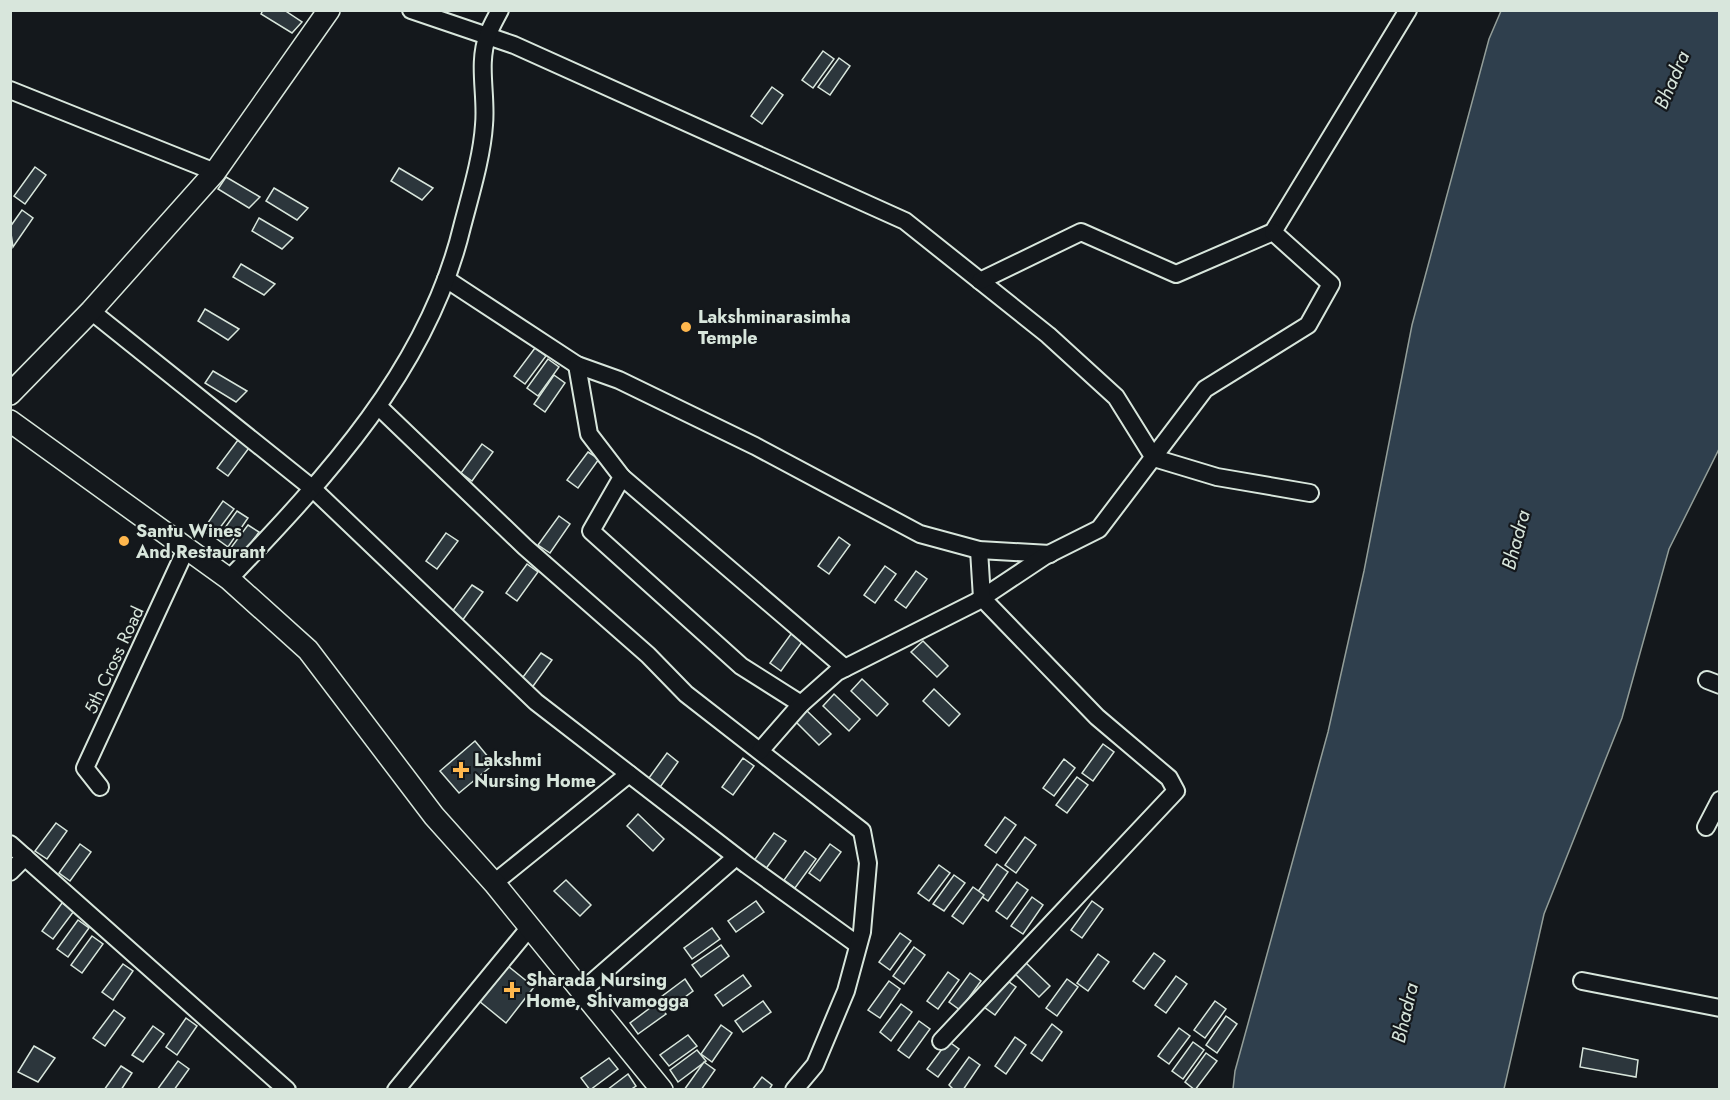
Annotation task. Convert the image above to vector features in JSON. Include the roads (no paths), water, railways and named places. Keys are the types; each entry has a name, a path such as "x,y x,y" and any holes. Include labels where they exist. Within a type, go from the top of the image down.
{"main road":[{"path":"10,394 91,311 215,172 329,10"},
{"path":"10,421 229,579 308,650 434,816 494,883 662,1089"}],"street":[{"path":"411,10 514,45 905,221 1048,335 1116,398 1154,458 1217,477 1310,493"},
{"path":"229,579 312,488 379,407 417,347 446,279 462,230 484,125 483,85 487,36 500,10"},
{"path":"980,281 1081,232 1176,274 1273,232 1408,10"},
{"path":"10,90 215,172"},
{"path":"760,751 801,704 846,668 982,598 1050,554 1099,529 1205,389 1308,325 1323,302 1331,284 1273,232"},
{"path":"446,279 577,365 619,380 755,446 920,534 979,550 1050,554"},
{"path":"91,311 312,488 536,702 736,857 858,945"},
{"path":"577,365 589,434 622,477 846,668"},
{"path":"379,407 525,547 648,655 686,694 862,831 868,863 858,945 846,991 815,1065 794,1089"},
{"path":"622,477 591,531 741,666 801,704"},
{"name":"5th Cross Road","path":"100,787 86,768 187,547"},
{"path":"940,1041 1176,791 1169,778 1097,717 982,598 979,550"},
{"path":"494,883 629,774"},
{"path":"1706,827 1719,800"},
{"path":"10,844 287,1089"},
{"path":"10,872 25,857"},
{"path":"582,991 736,857"},
{"path":"396,1089 530,927"},
{"path":"1582,981 1719,1008"}],"water":[{"name":"Bhadra","path":"1501,11 1719,11 1719,449 1669,549 1622,718 1544,914 1504,1089 1233,1089 1235,1071 1328,732 1364,571 1412,325 1489,39"}],"place":[{"name":"Lakshminarasimha Temple","path":"686,327"},
{"name":"Santu Wines And Restaurant","path":"124,541"},
{"name":"Lakshmi Nursing Home","path":"461,770"},
{"name":"Sharada Nursing Home, Shivamogga","path":"512,990"}]}
